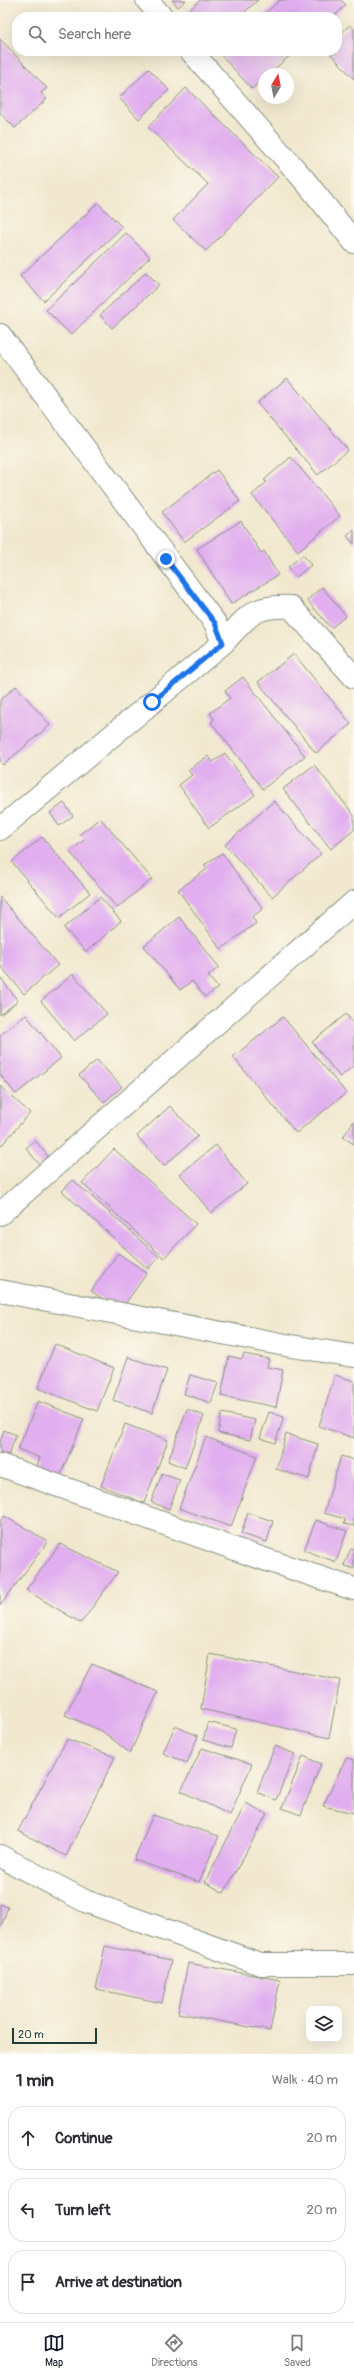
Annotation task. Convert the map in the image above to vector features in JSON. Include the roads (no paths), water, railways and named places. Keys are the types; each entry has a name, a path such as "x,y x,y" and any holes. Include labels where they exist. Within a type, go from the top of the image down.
{"street":[{"path":"147,0 158,12"},
{"path":"195,56 306,182 354,242"},
{"path":"0,335 215,623 223,643"},
{"path":"0,829 223,643 254,611 276,606 291,607 354,677"},
{"path":"0,1214 354,902"},
{"path":"0,1291 291,1346 354,1356"},
{"path":"0,1465 249,1554 354,1589"},
{"path":"0,1856 84,1901 260,1964 354,1964"}]}
